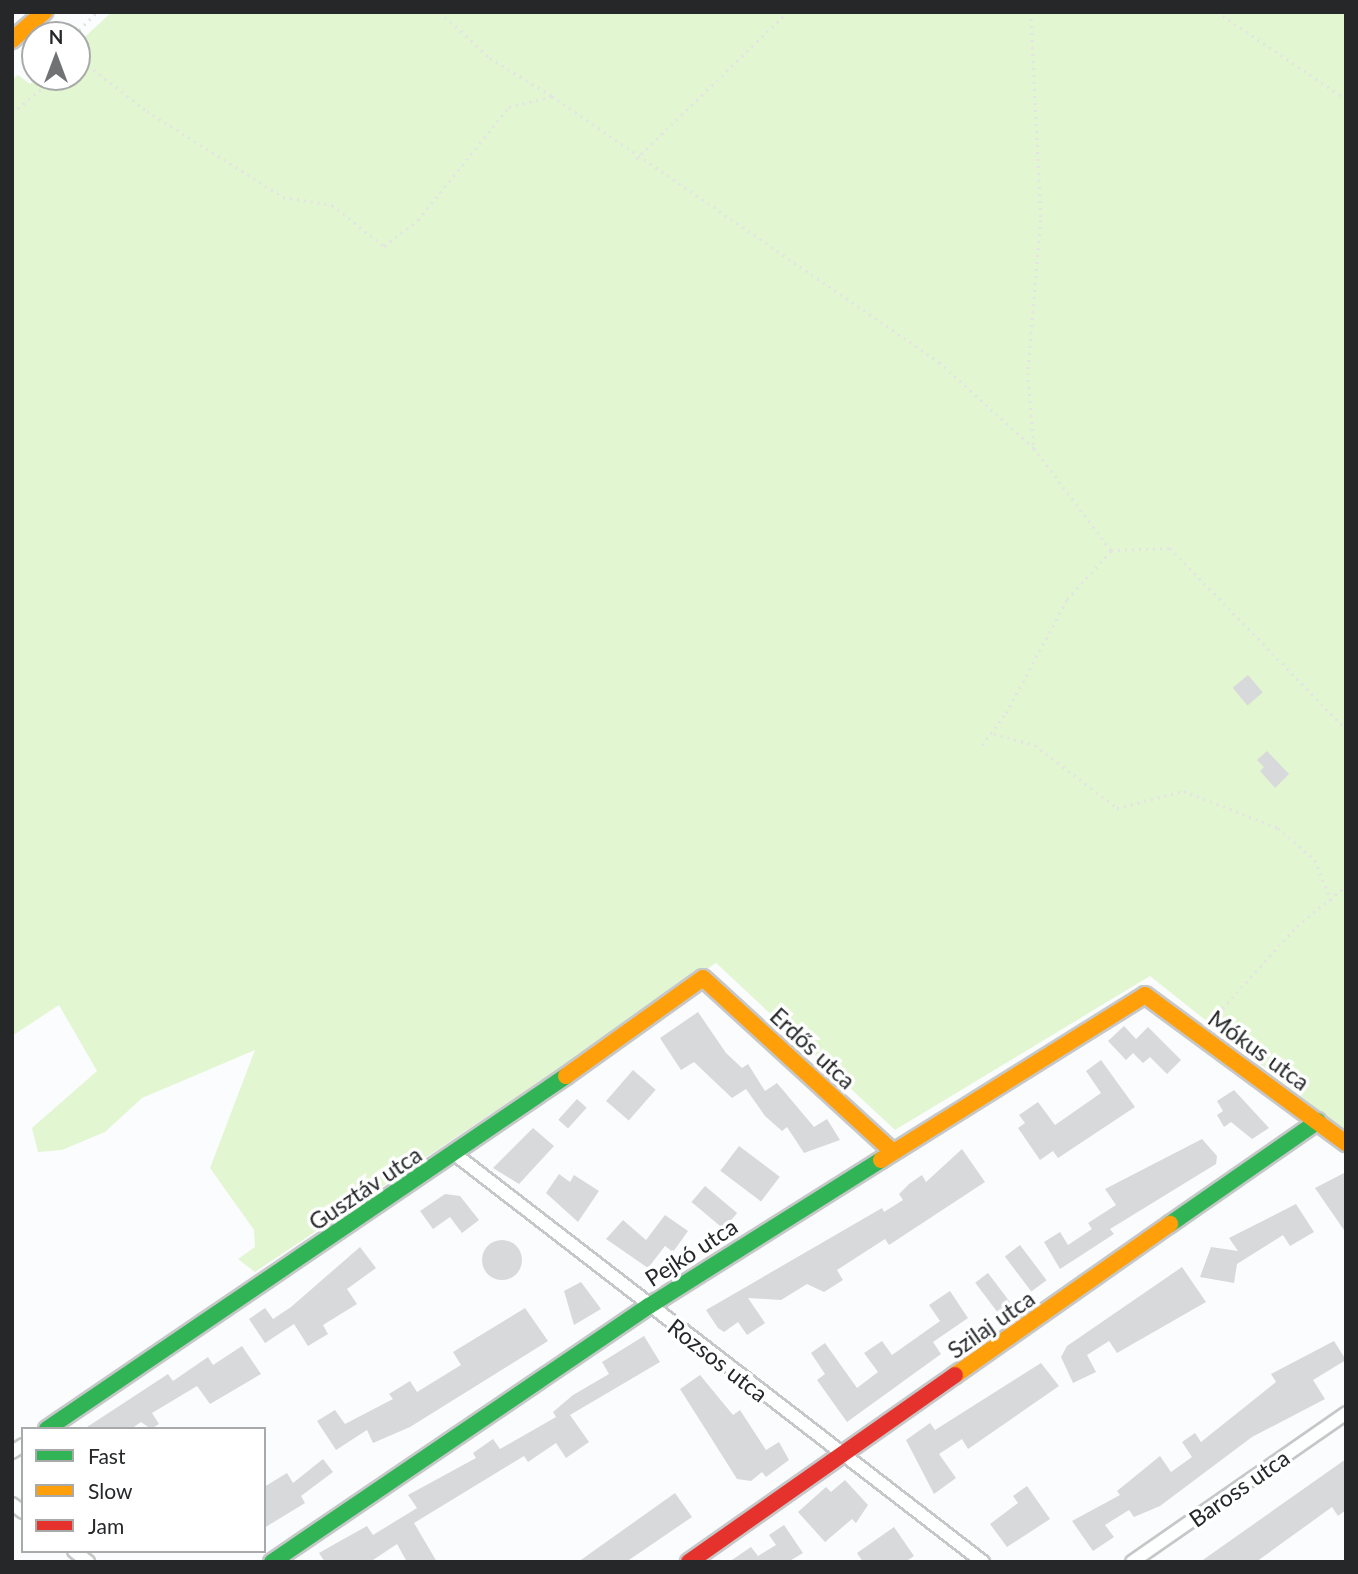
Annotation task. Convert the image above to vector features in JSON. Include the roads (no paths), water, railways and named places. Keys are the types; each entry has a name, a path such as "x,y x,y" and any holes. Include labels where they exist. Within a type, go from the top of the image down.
{"street":[{"path":"12,40 44,12"},
{"name":"Erdős utca","path":"703,978 892,1151"},
{"name":"Gusztáv utca","path":"50,1427 456,1155 703,978"},
{"name":"Pejkó utca","path":"272,1562 649,1306 892,1151 1145,995"},
{"name":"Mókus utca","path":"1145,995 1346,1143"},
{"name":"Szilaj utca","path":"689,1562 843,1457 1318,1121"},
{"name":"Rozsos utca","path":"456,1155 843,1457 983,1562"},
{"name":"Baross utca","path":"1132,1562 1346,1413"}]}
